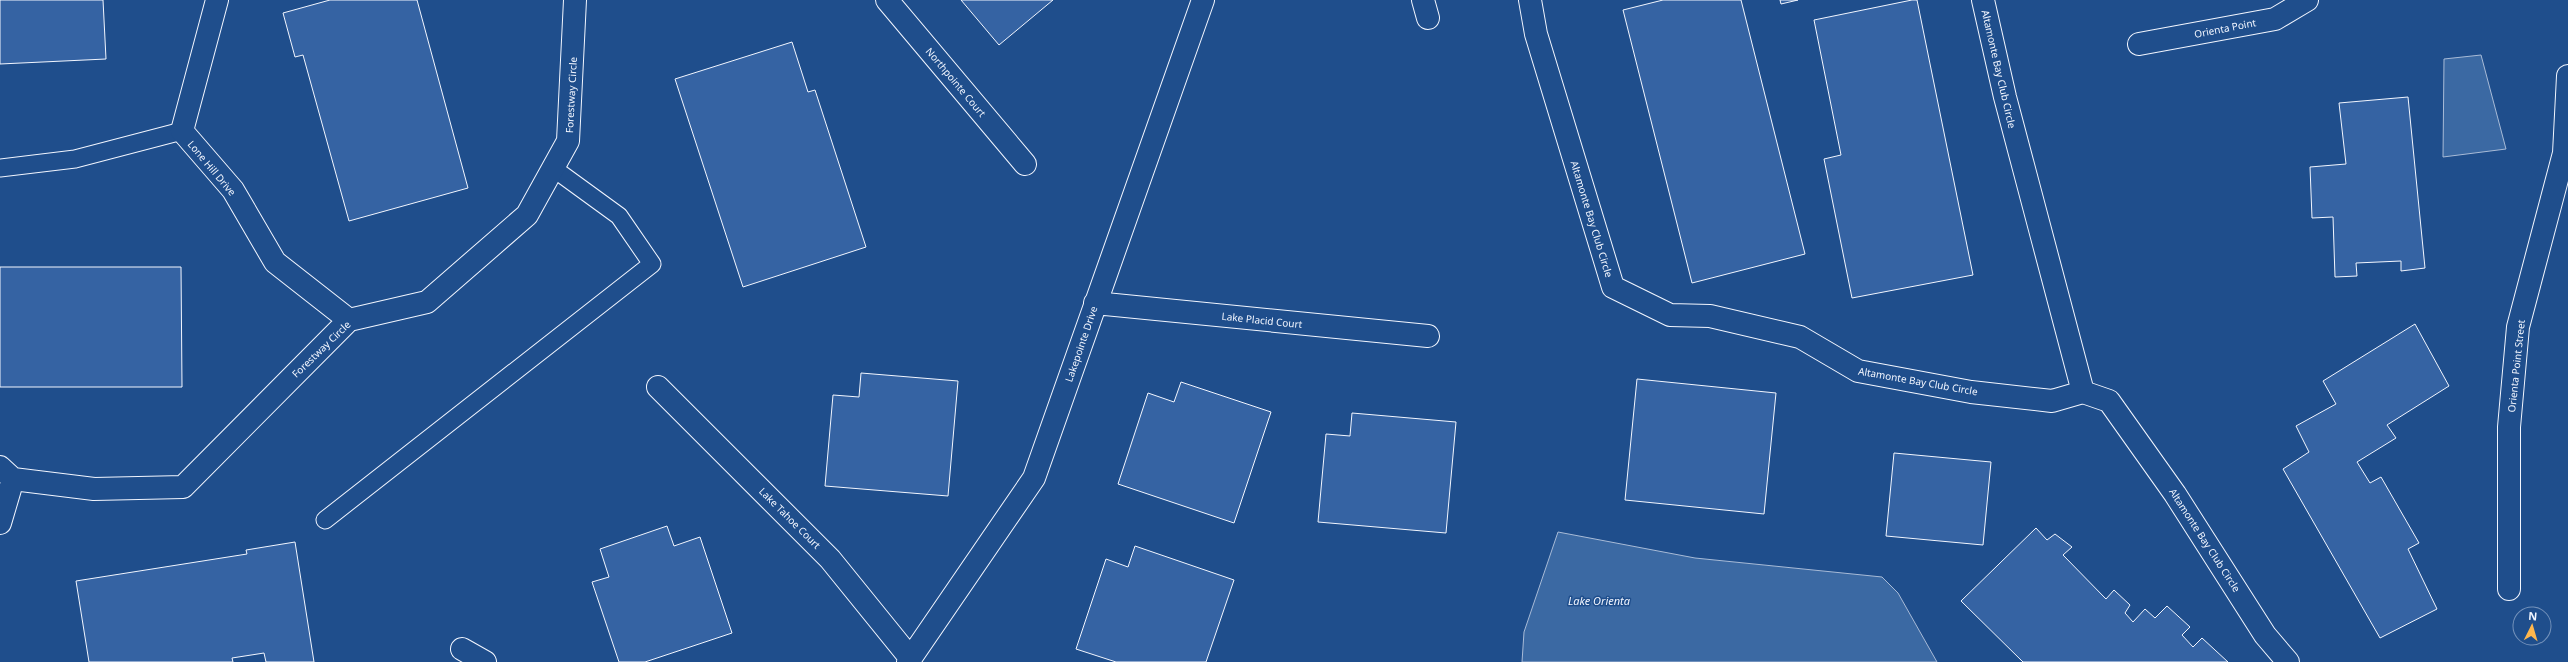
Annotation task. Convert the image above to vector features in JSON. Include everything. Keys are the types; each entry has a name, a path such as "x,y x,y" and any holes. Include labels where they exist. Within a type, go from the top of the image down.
{"street":[{"name":"Lone Hill Drive","path":"217,0 182,131 233,190 275,262 349,320"},
{"name":"Forestway Circle","path":"7,473 94,489 183,487 349,320 427,302 528,215 568,141 576,0"},
{"name":"Northpointe Court","path":"887,0 1025,164"},
{"name":"Lakepointe Drive","path":"910,660 1034,478 1203,0"},
{"name":"Altamonte Bay Club Circle","path":"1530,0 1536,34 1613,287 1670,315 1710,316 1800,337 1858,371 1971,392 2052,401 2083,392 2109,401 2175,494 2265,635 2288,662"},
{"name":"Altamonte Bay Club Circle","path":"1983,0 2005,97 2083,392"},
{"name":"Orienta Point","path":"2139,44 2275,19 2307,0"},
{"name":"Orienta Point Street","path":"2509,589 2509,427 2518,327 2564,153 2568,76"},
{"name":"Lake Placid Court","path":"1096,303 1428,336"},
{"name":"Lake Tahoe Court","path":"658,387 830,559 910,660"},
{"path":"0,523 7,473"},
{"path":"462,649 485,662"}],"lane":[{"path":"0,168 75,159 182,131"},
{"path":"326,520 652,264 619,216 553,168"}],"water":[{"path":"2481,55 2506,149 2443,157 2444,59"},
{"name":"Lake Orienta","path":"1558,532 1695,558 1882,577 1898,593 1937,662 1522,662 1524,632"}],"building":[{"path":"0,0 103,0 106,59 0,64"},
{"path":"330,0 417,0 468,188 349,221 303,55 295,57 283,13"},
{"path":"961,0 1053,0 999,45"},
{"path":"1663,0 1741,0 1805,254 1692,283 1623,10"},
{"path":"1780,0 1798,0 1781,4"},
{"path":"1917,0 1973,275 1852,298 1824,159 1841,155 1814,20"},
{"path":"792,42 808,92 815,90 866,247 743,287 675,79"},
{"path":"2408,97 2425,268 2401,271 2401,261 2356,263 2357,276 2335,277 2333,217 2312,218 2310,167 2346,164 2339,103"},
{"path":"0,267 181,267 182,387 0,387"},
{"path":"2415,324 2449,386 2387,425 2396,438 2357,462 2370,483 2381,477 2419,543 2408,549 2437,609 2380,638 2283,469 2309,452 2296,426 2336,404 2323,381"},
{"path":"861,373 958,381 948,496 825,486 833,395 859,397"},
{"path":"1637,379 1776,393 1764,514 1625,500"},
{"path":"1181,382 1271,412 1234,523 1118,484 1148,393 1174,402"},
{"path":"1352,413 1456,422 1446,533 1318,522 1326,434 1350,436"},
{"path":"1894,453 1991,462 1983,545 1886,536"},
{"path":"667,526 674,546 700,537 732,633 645,662 619,662 592,582 609,577 600,549"},
{"path":"2036,528 2047,540 2055,534 2072,547 2063,555 2106,599 2114,590 2130,605 2125,613 2133,622 2145,609 2155,618 2167,606 2190,627 2182,635 2193,647 2202,638 2228,662 2023,662 1961,601"},
{"path":"295,542 314,662 266,662 264,653 232,658 233,662 89,662 76,581 247,554 246,550"},
{"path":"1135,546 1234,580 1206,662 1116,662 1076,649 1106,559 1128,567"}]}
